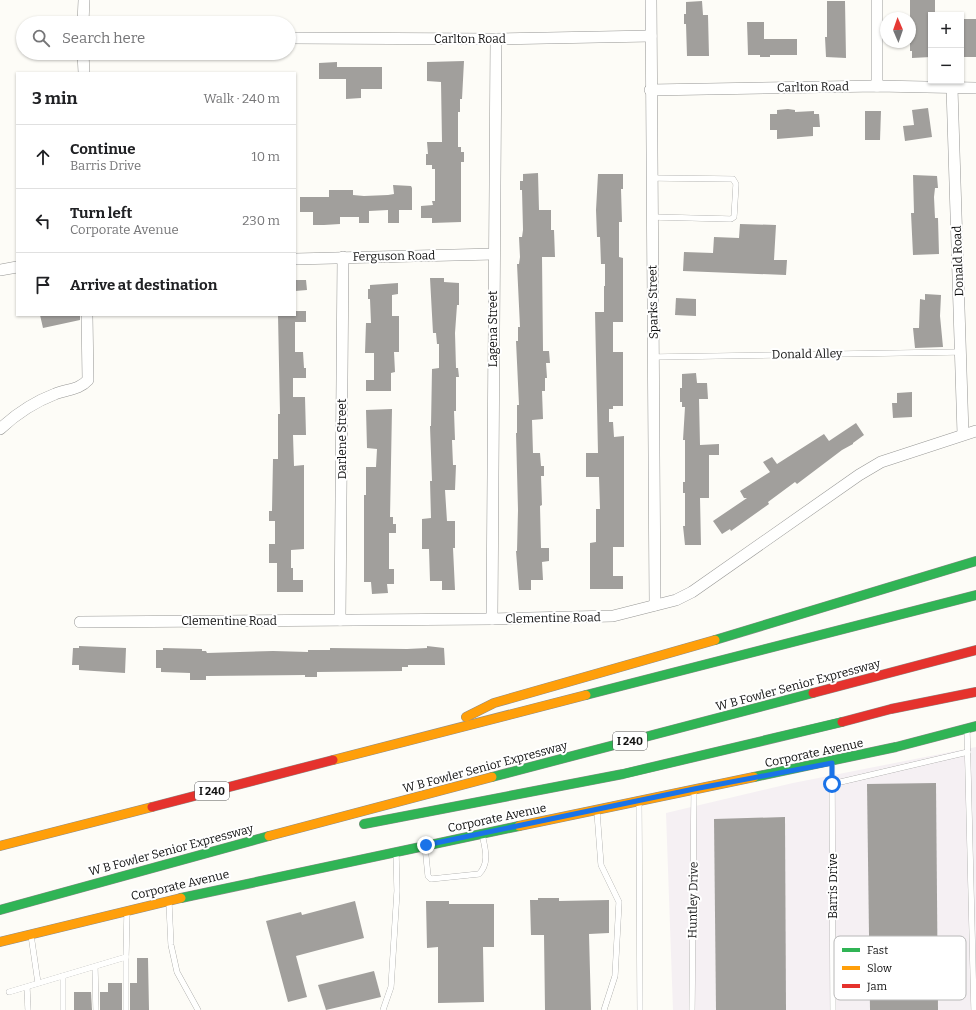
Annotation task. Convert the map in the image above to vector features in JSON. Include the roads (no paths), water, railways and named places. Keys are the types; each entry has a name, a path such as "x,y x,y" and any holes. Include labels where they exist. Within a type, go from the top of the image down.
{"main road":[{"path":"424,737 494,703 683,650 976,561"},
{"name":"I 240","path":"0,846 976,595"},
{"name":"W B Fowler Senior Expressway","path":"0,910 285,832 976,650"},
{"path":"352,826 623,774 798,734 891,709 976,692"},
{"name":"Corporate Avenue","path":"0,942 169,900 694,789 832,763 972,727"},
{"path":"285,832 337,828"}],"street":[{"path":"83,16 84,0"},
{"name":"Sparks Street","path":"650,0 655,605"},
{"path":"877,0 877,86"},
{"name":"Carlton Road","path":"296,38 496,39 651,36"},
{"name":"Lagena Street","path":"492,619 496,39"},
{"path":"83,60 84,72"},
{"name":"Carlton Road","path":"650,90 877,86 976,88"},
{"name":"Donald Road","path":"952,88 963,434"},
{"name":"Ferguson Road","path":"296,258 494,254"},
{"name":"Darlene Street","path":"340,620 343,257"},
{"path":"0,270 16,267"},
{"path":"0,429 11,418 35,403 83,385 88,380 87,316"},
{"name":"Clementine Road","path":"80,622 492,619 613,616 676,600 692,592 859,475 881,462 976,431"}],"lane":[{"path":"652,178 733,179 736,184 734,217 731,219 652,217"},
{"name":"Donald Alley","path":"653,357 961,352"},
{"path":"972,727 968,752 974,1010"},
{"path":"832,784 968,752"},
{"name":"Barris Drive","path":"832,763 833,1010"},
{"name":"Huntley Drive","path":"692,1010 694,789"},
{"path":"639,801 640,1010"},
{"path":"596,810 601,865 619,902 616,976 604,1010"},
{"path":"426,845 428,876 431,879 479,874 484,869 486,858 482,834"},
{"path":"383,1010 391,988 397,891 396,852"},
{"path":"169,900 171,945 177,972 198,1010"},
{"path":"126,1010 127,910"},
{"path":"31,934 38,984"},
{"path":"9,992 126,958"},
{"path":"95,966 96,1010"},
{"path":"63,976 63,1010"},
{"path":"27,987 28,1010"}]}
